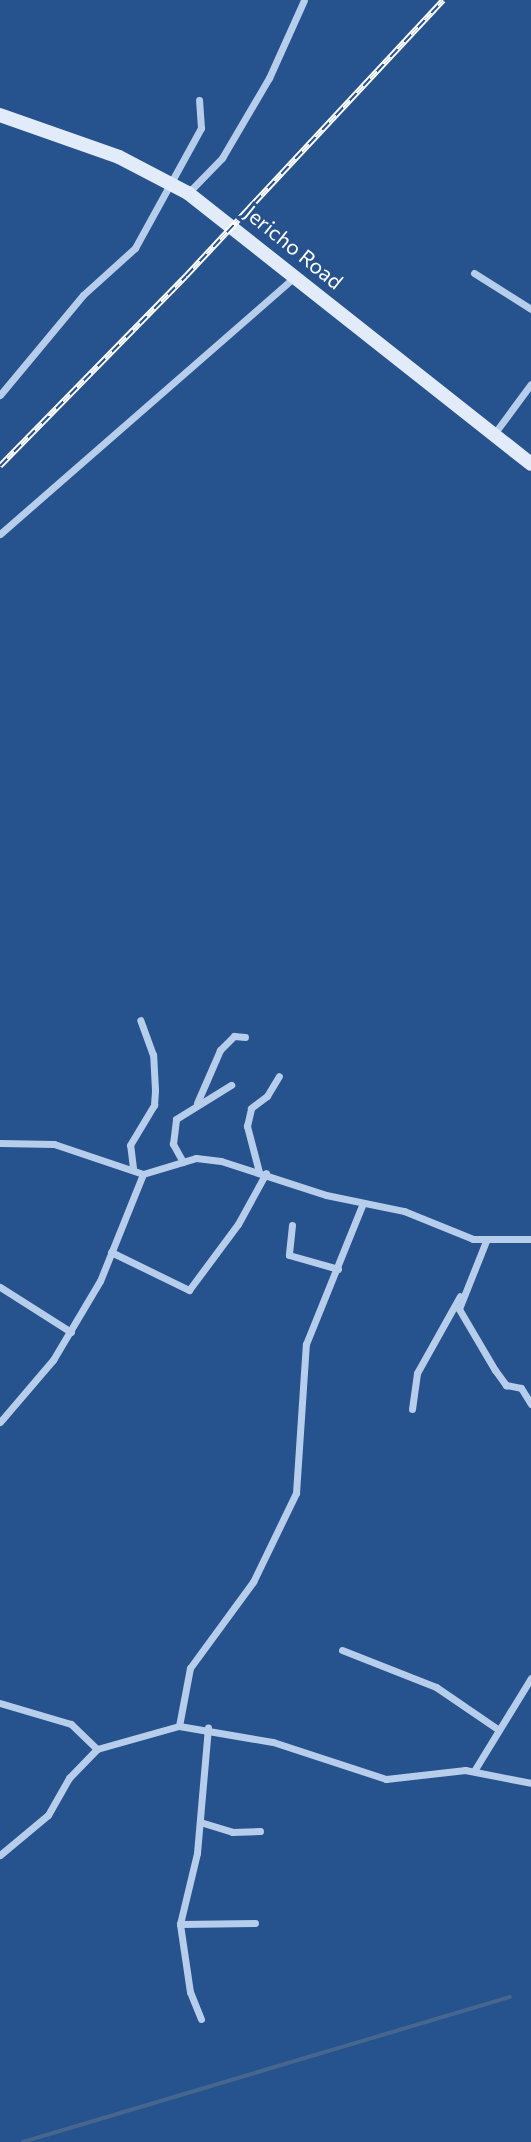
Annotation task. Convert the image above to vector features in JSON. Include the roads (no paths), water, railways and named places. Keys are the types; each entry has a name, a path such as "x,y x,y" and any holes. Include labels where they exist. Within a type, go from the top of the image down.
{"street":[{"path":"192,197 222,158 269,78 304,0"},
{"path":"0,394 83,295 135,248 173,184 201,128 200,100"},
{"name":"Jericho Road","path":"0,115 119,157 173,184 276,261 531,464"},
{"path":"474,273 531,309"},
{"path":"0,534 295,276"},
{"path":"494,434 531,384"},
{"path":"133,1168 130,1145 153,1105 155,1090 153,1055 139,1020"},
{"path":"197,1104 220,1050 234,1036 245,1037"},
{"path":"111,1252 189,1290 238,1224 262,1172 247,1126 251,1108 267,1096 279,1076"},
{"path":"183,1162 173,1143 176,1119 231,1085"},
{"path":"0,1143 54,1144 133,1168 143,1174 183,1162 221,1161 363,1203 404,1211 486,1241 531,1238"},
{"path":"0,1422 71,1332 111,1252 143,1174"},
{"path":"179,1726 186,1676 253,1581 296,1493 306,1343 363,1203"},
{"path":"292,1225 289,1255 338,1269"},
{"path":"486,1241 460,1302 462,1316 506,1385 517,1384 531,1404"},
{"path":"412,1409 417,1373 432,1340 470,1280"},
{"path":"0,1287 71,1332"},
{"path":"342,1650 436,1687 499,1730"},
{"path":"474,1771 531,1678"},
{"path":"0,1703 71,1724 97,1749"},
{"path":"0,1854 48,1815 69,1778 97,1749 179,1726 208,1727 305,1751 386,1779 474,1771 531,1783"},
{"path":"201,2020 190,1992 180,1924 200,1822 201,1754 208,1727"},
{"path":"200,1822 232,1832 260,1830"},
{"path":"180,1924 255,1923"}],"waterway":[{"path":"23,2142 510,1997"}],"railway":[{"path":"0,466 186,276 443,0"}]}
